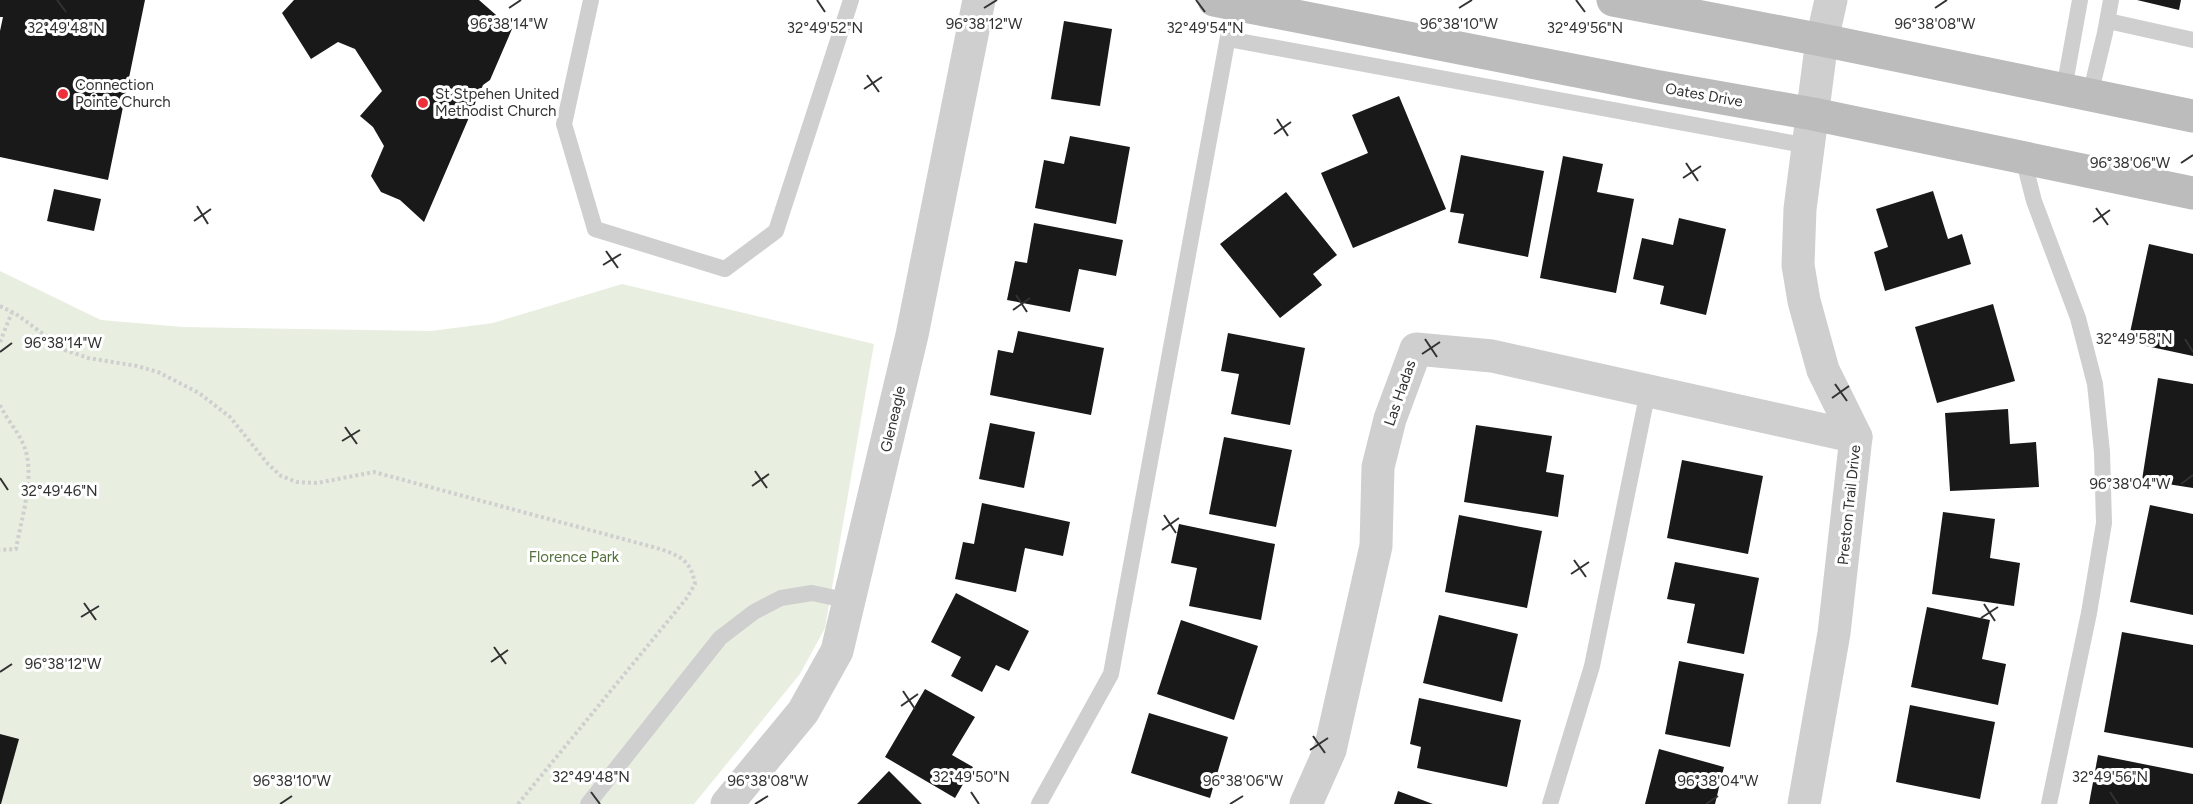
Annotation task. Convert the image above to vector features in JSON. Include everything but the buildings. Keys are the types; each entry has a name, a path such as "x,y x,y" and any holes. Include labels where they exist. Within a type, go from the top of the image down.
{"main road":[{"path":"1613,0 2193,116"},
{"name":"Oates Drive","path":"1224,2 1654,86 1813,114 2193,193"}],"street":[{"name":"Gleneagle","path":"727,804 803,712 837,651 912,335 980,0"},
{"name":"Preston Trail Drive","path":"1804,804 1834,633 1856,437 1823,369 1804,301 1798,265 1800,209 1822,40 1831,0"},
{"name":"Las Hadas","path":"1306,804 1330,750 1376,546 1378,467 1390,419 1416,349 1492,356 1856,437"}],"lane":[{"path":"591,0 564,124 596,229 724,269 776,231 851,0"},
{"path":"2077,92 2080,0"},
{"path":"2077,92 2108,21 2111,0"},
{"path":"1039,804 1112,674 1228,39 1224,2"},
{"path":"2108,21 2193,40"},
{"path":"1228,39 1809,146"},
{"path":"2024,158 2034,201 2078,318 2095,384 2102,452 2104,523 2089,613 2049,804"},
{"path":"1550,804 1592,666 1648,391"},
{"path":"588,804 720,639 754,612 781,598 812,593 850,601"}],"path":[{"path":"0,306 65,350 88,358 158,372 199,393 230,417 268,464 281,476 297,482 317,483 374,472 677,554 694,574 696,584 518,804"},
{"path":"0,342 12,312"},
{"path":"0,405 25,447 29,461 29,475 16,549 0,550"}],"green space":[{"name":"Florence Park","path":"0,271 101,320 183,327 431,331 493,323 622,284 874,344 825,628 800,674 694,804 0,804"}],"place":[{"name":"Connection Pointe Church","path":"63,94"},
{"name":"St Stpehen United Methodist Church","path":"423,103"}]}
